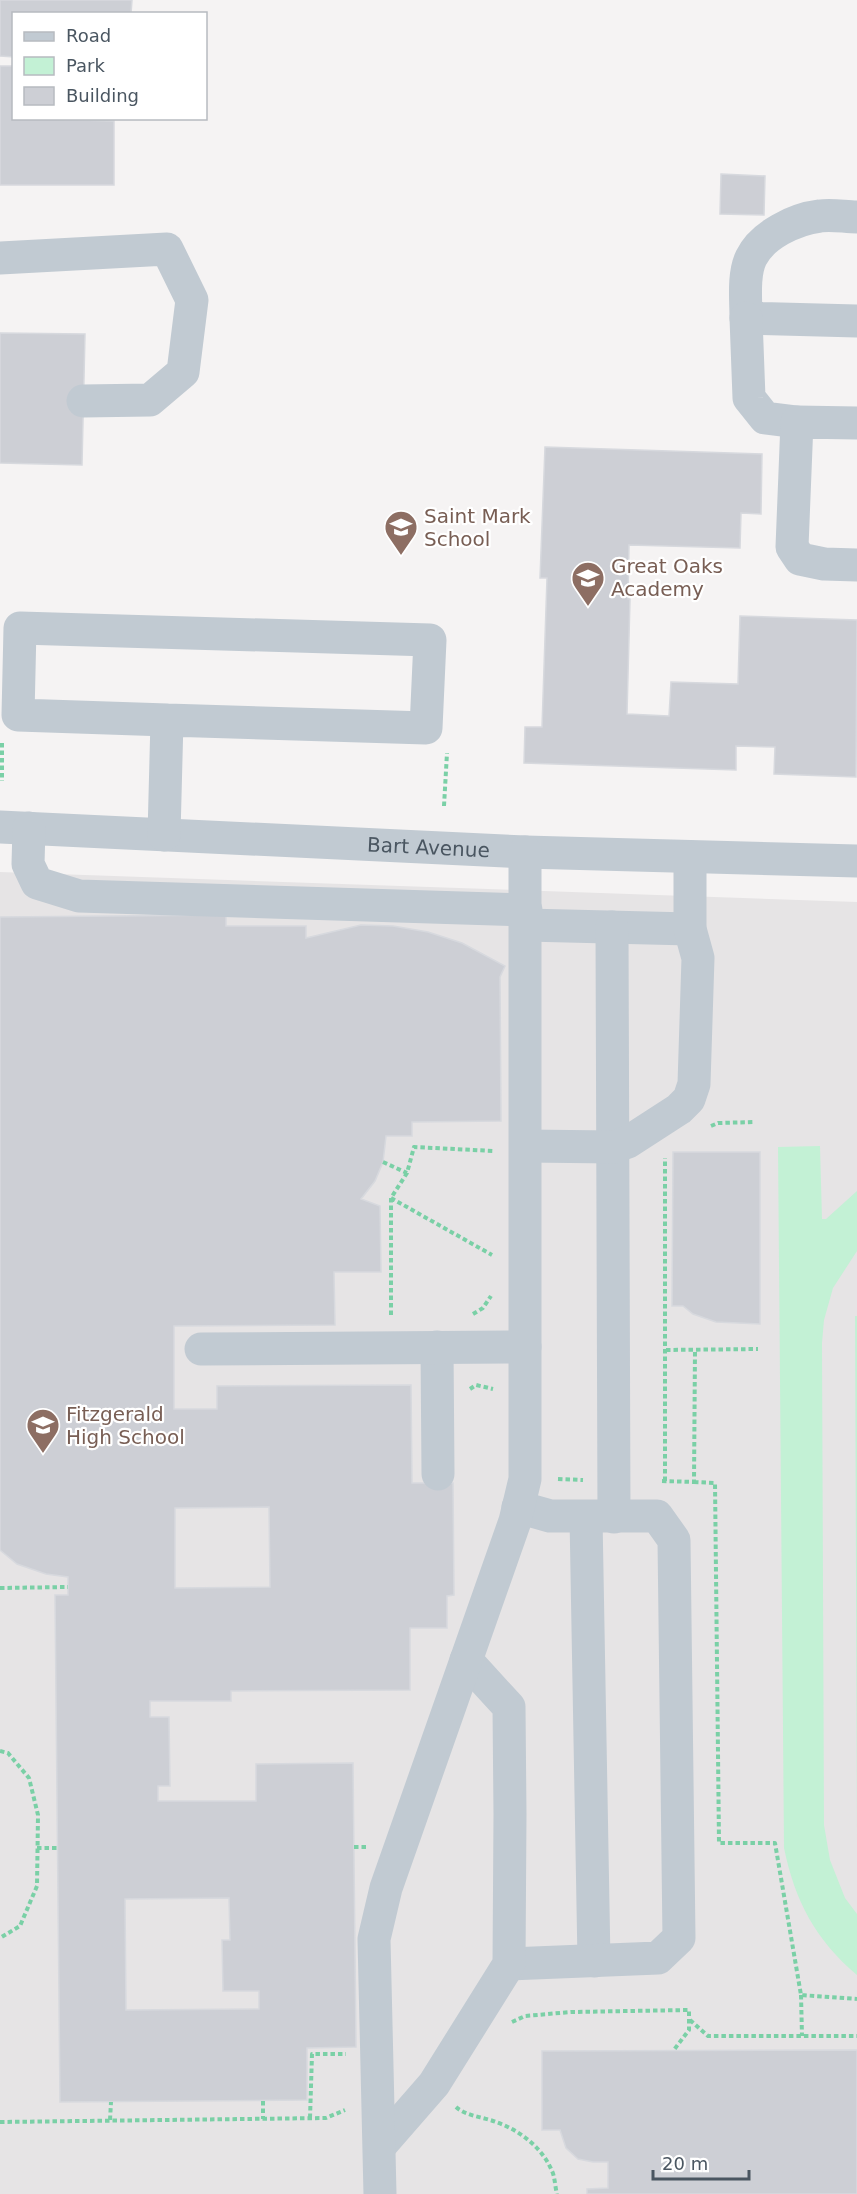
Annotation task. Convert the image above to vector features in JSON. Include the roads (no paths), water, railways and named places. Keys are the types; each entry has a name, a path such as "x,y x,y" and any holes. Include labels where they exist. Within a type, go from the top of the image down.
{"street":[{"path":"857,217 820,216 803,220 776,231 758,246 750,259 747,273 746,318 749,398 765,418 798,422 857,423"},
{"path":"0,258 167,249 192,300 183,372 150,400 83,401"},
{"path":"746,318 857,321"},
{"path":"798,422 792,547 800,559 824,564 857,565"},
{"path":"20,627 429,640 426,728 167,720 18,715 20,627"},
{"path":"164,835 167,720"},
{"path":"14,828 37,883 79,896 526,918 612,927 690,929"},
{"name":"Bart Avenue","path":"14,828 525,852 857,861"},
{"path":"380,2194 374,1939 386,1888 518,1507 525,1479 525,1347 515,1149 526,918 525,852"},
{"path":"515,1149 614,1147 628,1142 679,1109 689,1099 694,1084 698,958 690,929 690,857"},
{"path":"594,1961 600,1517 614,1147 612,927"},
{"path":"437,1347 438,1474"},
{"path":"201,1349 525,1347"},
{"path":"509,1964 658,1958 679,1938 674,1540 657,1516 550,1516 518,1507"},
{"path":"380,2146 434,2084 509,1964 508,1707 466,1660"}],"place":[{"name":"Saint Mark School","path":"401,556"},
{"name":"Great Oaks Academy","path":"588,607"},
{"name":"Fitzgerald High School","path":"43,1454"}]}
